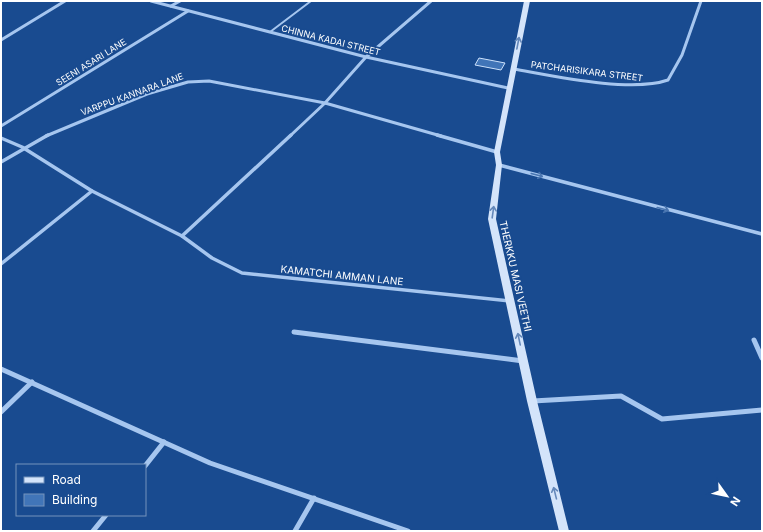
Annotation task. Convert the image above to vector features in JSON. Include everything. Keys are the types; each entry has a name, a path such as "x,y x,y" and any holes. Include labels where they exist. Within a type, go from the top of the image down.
{"main road":[{"name":"THERKKU MASI VEETHI","path":"527,1 514,69 508,88 497,152 499,166 492,219 532,401 564,531"}],"street":[{"path":"1,40 65,1"},
{"name":"CHINNA KADAI STREET","path":"151,1 366,57 508,88"},
{"path":"171,6 180,1"},
{"path":"182,236 325,103 366,57 431,1"},
{"name":"PATCHARISIKARA STREET","path":"514,69 636,86 660,83 667,80 676,68 701,1"},
{"name":"SEENI ASARI LANE","path":"1,126 188,11"},
{"name":"VARPPU KANNARA LANE","path":"1,162 22,147 84,118 180,82 192,80 209,81 325,103 497,152"},
{"name":"KAMATCHI AMMAN LANE","path":"1,138 22,147 92,191 182,236 212,258 242,273 511,301"},
{"path":"499,166 762,234"},
{"path":"1,264 92,191"},
{"path":"294,332 524,362"},
{"path":"754,340 762,358"},
{"path":"1,369 210,463 408,531"},
{"path":"1,412 32,382"},
{"path":"532,401 621,396 662,419 762,410"},
{"path":"146,465 164,442"},
{"path":"295,531 314,498"},
{"path":"93,531 105,516"}],"lane":[{"path":"270,32 311,1"}],"building":[{"path":"479,58 505,63 501,70 475,65"}]}
